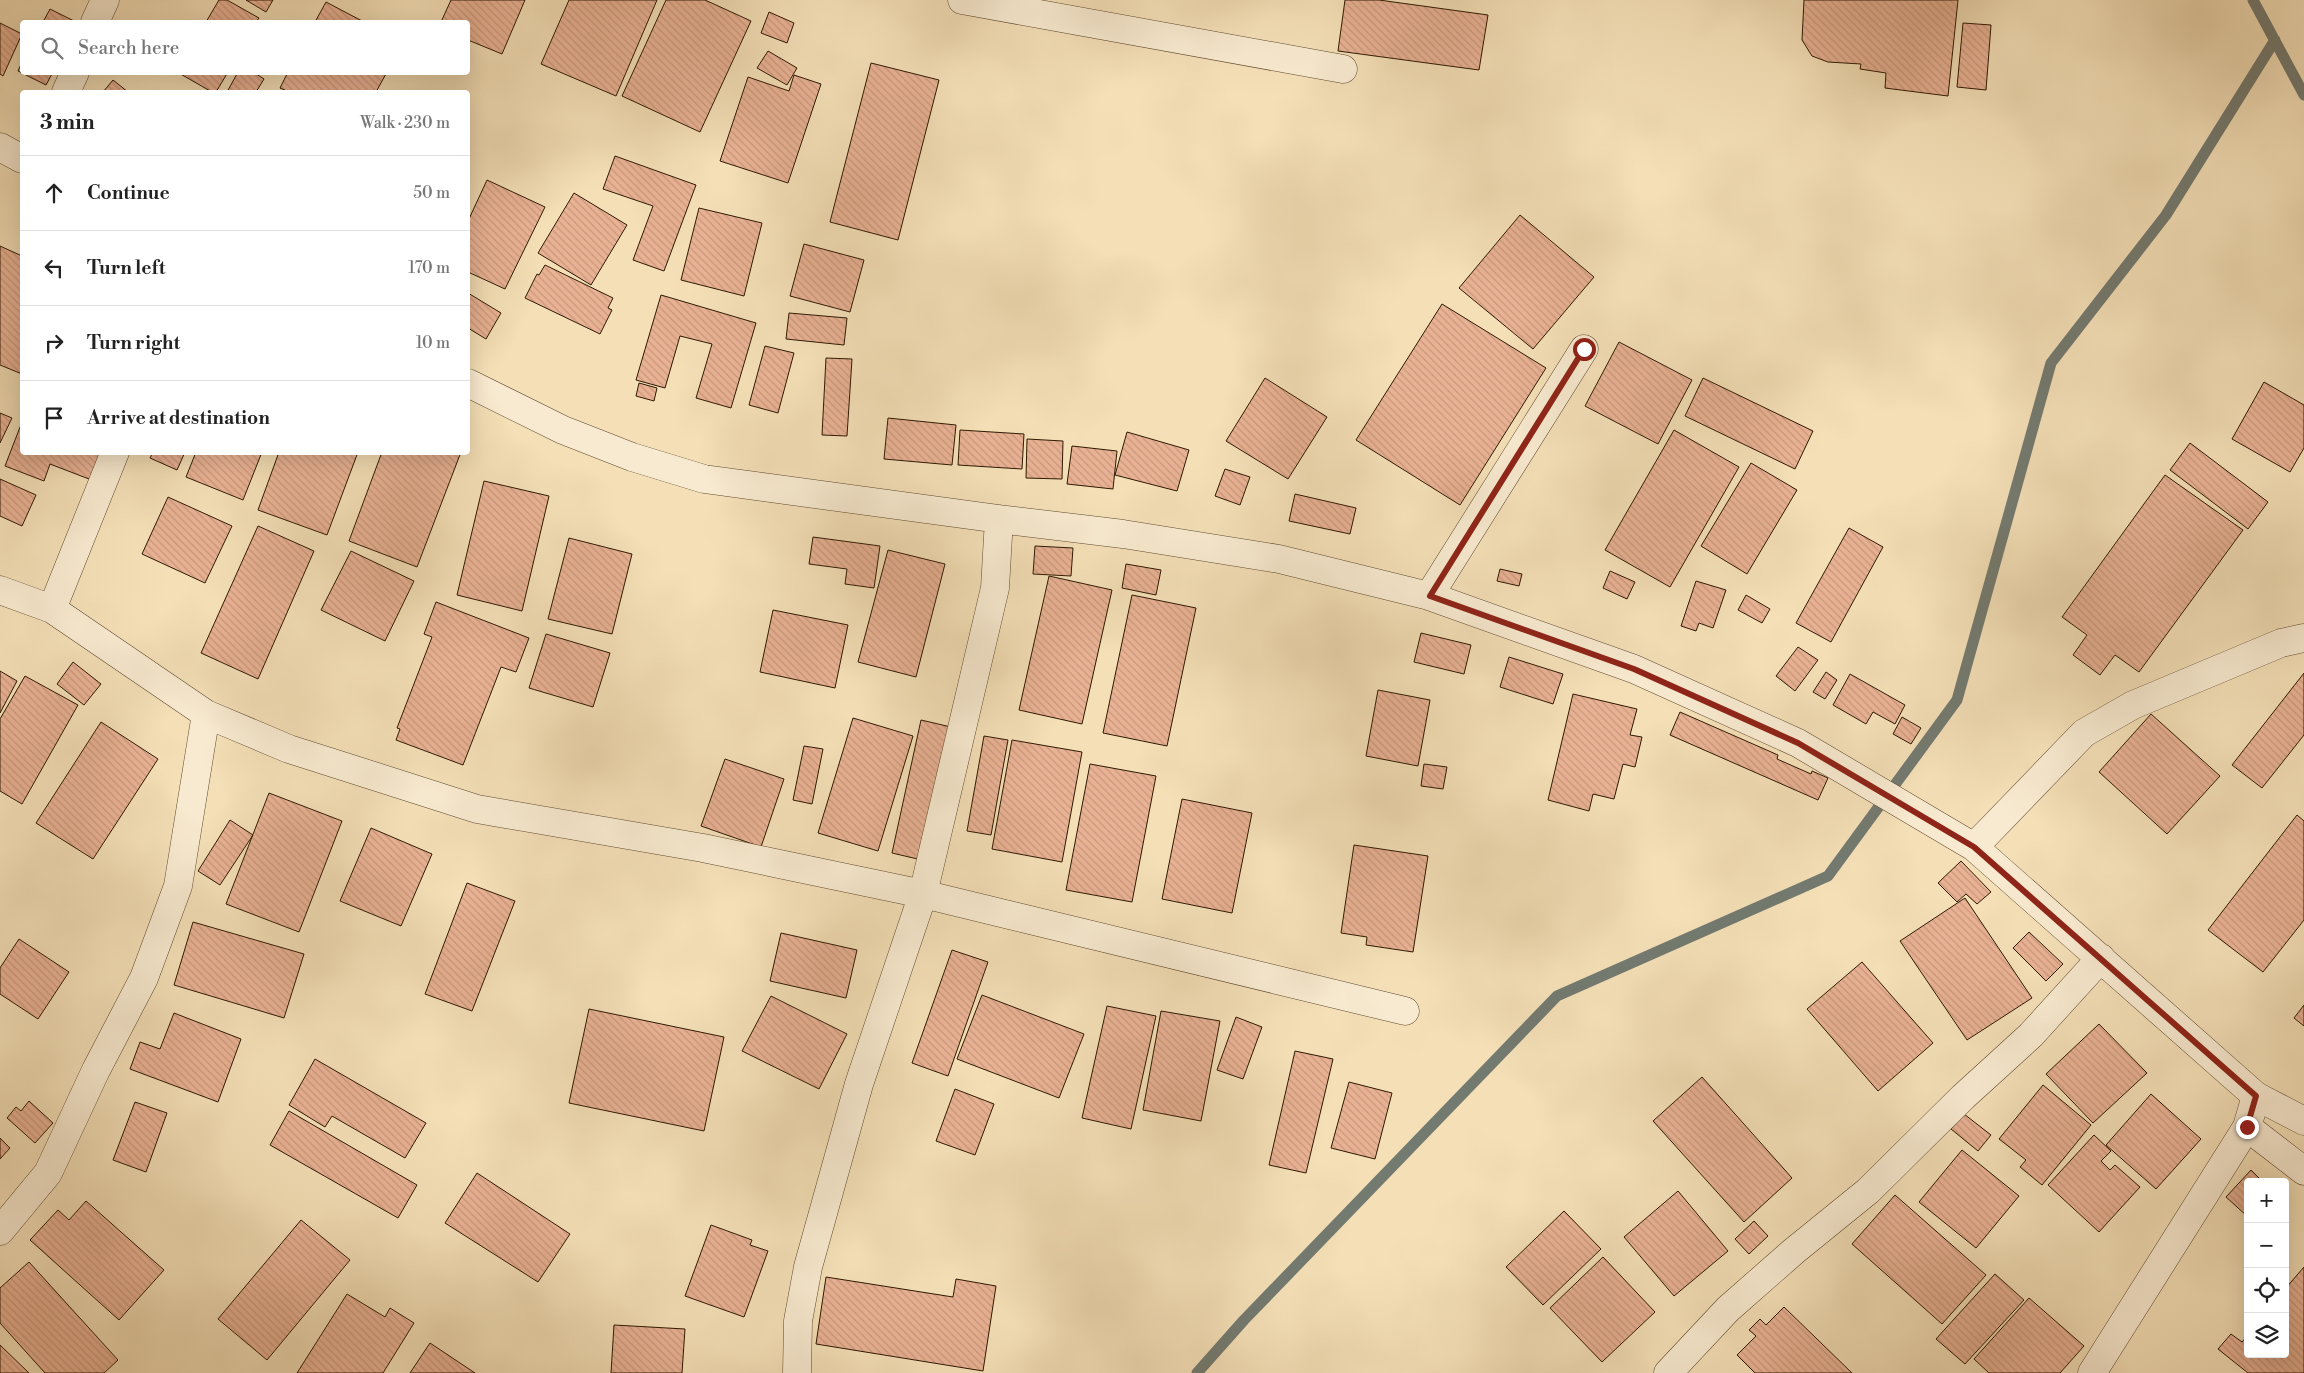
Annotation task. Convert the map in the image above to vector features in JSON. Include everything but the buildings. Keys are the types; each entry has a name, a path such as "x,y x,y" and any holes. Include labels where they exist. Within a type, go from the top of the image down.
{"street":[{"path":"96,20 105,0"},
{"path":"962,0 1343,69"},
{"path":"67,90 74,75"},
{"path":"0,148 20,158"},
{"path":"1430,596 1584,349"},
{"path":"470,384 563,430 632,457 704,479 1123,534 1279,559 1430,596 1634,669 1798,743 1974,847 2256,1096 2304,1121"},
{"path":"52,608 114,455"},
{"path":"797,1373 798,1321 808,1267 859,1084 922,894 995,588 999,519"},
{"path":"0,590 52,608 206,714 288,749 477,809 702,848 922,894 1405,1011"},
{"path":"1974,847 2084,733 2133,705 2282,643 2304,638"},
{"path":"0,1231 48,1173 96,1070 144,978 178,886 206,714"},
{"path":"1668,1373 1728,1309 1794,1251 1868,1191 1963,1097 2031,1035 2101,958"},
{"path":"2092,1373 2247,1127 2256,1096"},
{"path":"2247,1127 2304,1171"}],"waterway":[{"path":"2253,0 2304,95"},
{"path":"1197,1373 1244,1320 1557,996 1828,876 1957,700 2051,363 2166,215 2275,40"}],"route":[{"path":"1584,349 1430,596 1634,669 1798,743 1974,847 2256,1096 2247,1127"}]}
